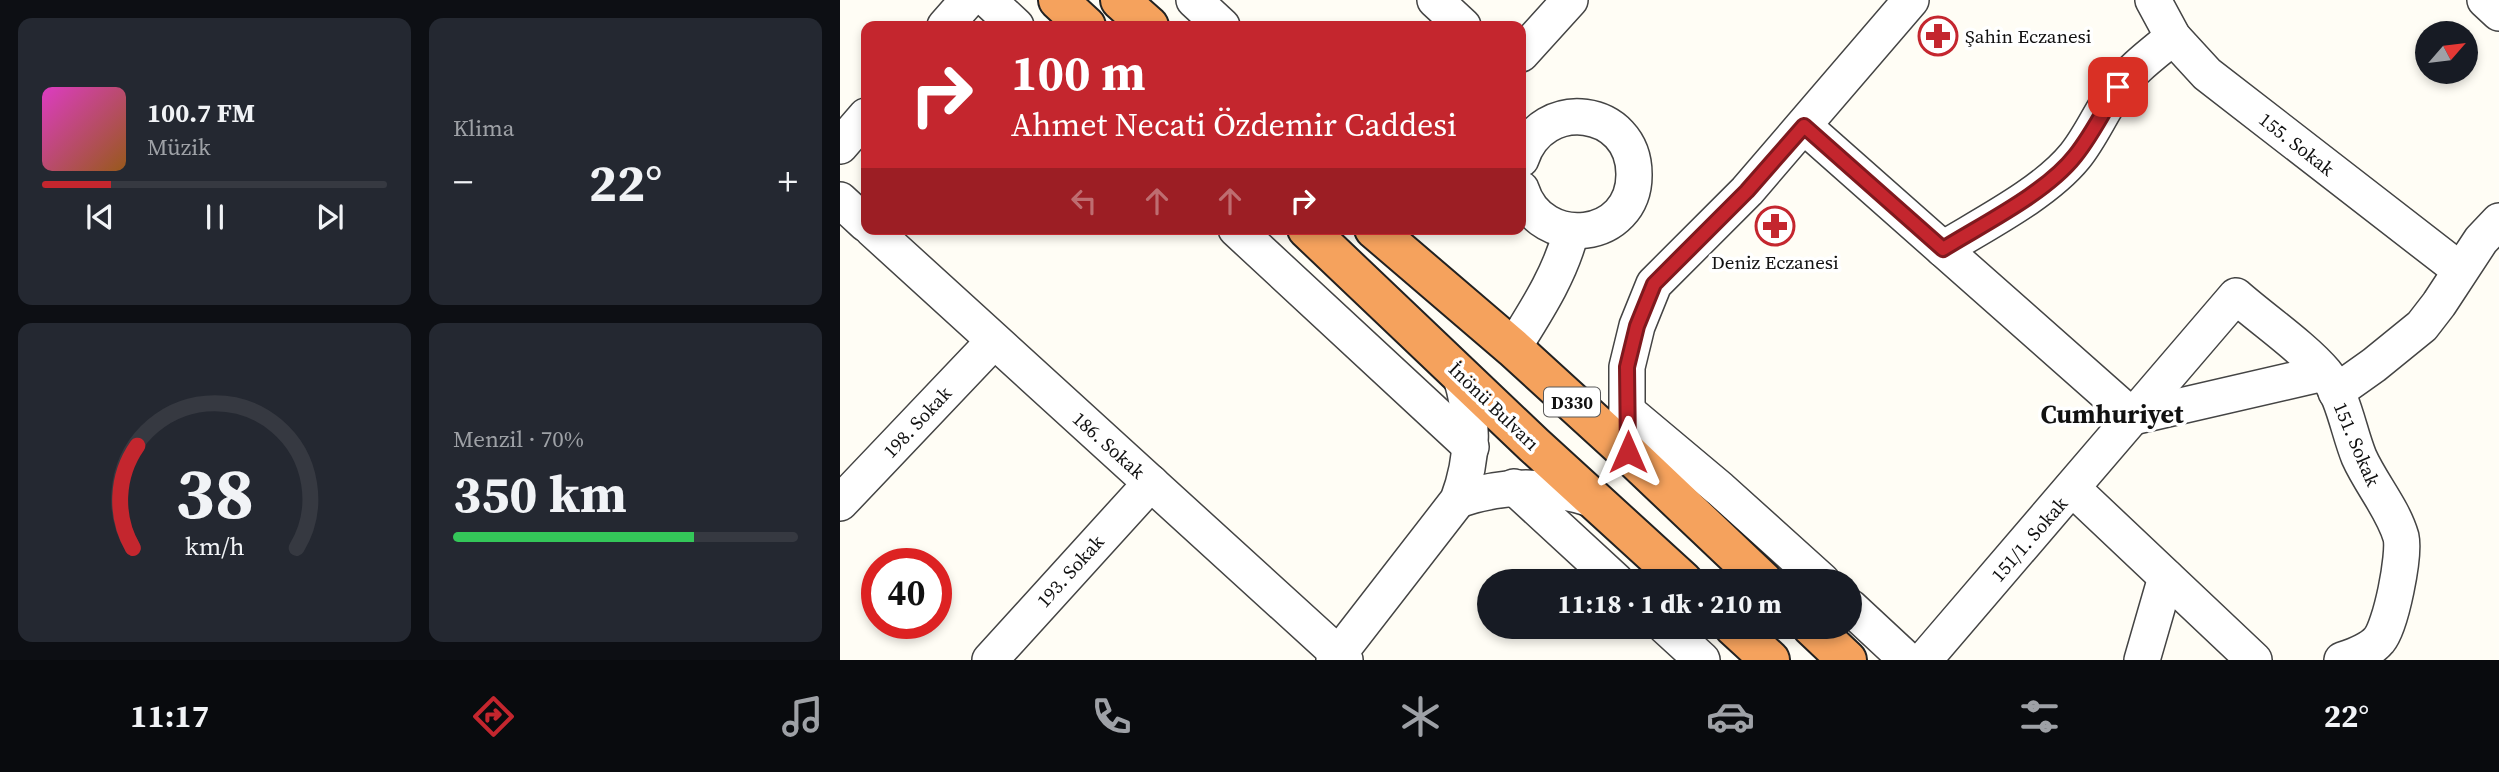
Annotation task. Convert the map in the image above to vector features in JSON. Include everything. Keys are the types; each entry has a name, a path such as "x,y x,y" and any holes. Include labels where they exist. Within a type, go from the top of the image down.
{"highway":[{"path":"1058,0 1081,21"},
{"path":"1120,0 1143,21"},
{"name":"İnönü Bulvarı","path":"1313,235 1670,569"},
{"name":"D330","path":"1394,237 1628,452 1750,569"},
{"path":"1747,639 1770,660"},
{"path":"1825,639 1847,660"}],"street":[{"path":"949,21 968,0"},
{"path":"988,0 1011,21"},
{"path":"1194,0 1217,21"},
{"path":"1435,0 1458,21"},
{"path":"1526,48 1570,0"},
{"path":"1628,452 1627,367 1637,326 1654,284 1747,191 1911,0"},
{"name":"155. Sokak","path":"2153,0 2173,37 2207,74 2460,270"},
{"path":"2485,0 2499,13"},
{"path":"1943,249 2037,191 2057,175 2075,157 2118,87 2173,37"},
{"path":"1526,144 1537,130 1553,120 1572,116 1590,117 1608,125 1622,138 1632,155 1634,174 1631,193 1622,210 1607,223 1590,230 1571,232 1552,227 1536,216 1526,202"},
{"path":"840,146 861,122"},
{"path":"1804,126 2133,417 2330,383"},
{"path":"840,200 861,219"},
{"name":"151. Sokak","path":"2342,660 2365,651 2378,642 2385,631 2401,558 2402,540 2396,523 2369,479 2330,383 2384,358 2422,326 2440,304 2481,240 2499,221"},
{"path":"1513,348 1559,269 1571,232"},
{"name":"186. Sokak","path":"879,235 1340,658"},
{"path":"1242,235 1471,447"},
{"name":"151/1. Sokak","path":"1924,660 2236,296 2330,383"},
{"name":"198. Sokak","path":"840,503 994,341"},
{"path":"1340,658 1458,500 1471,447 1469,410 1461,374"},
{"path":"1627,411 1720,489 1809,569"},
{"name":"193. Sokak","path":"989,660 1151,483"},
{"path":"1458,500 1514,487 1546,488 1594,500"},
{"path":"1514,487 1603,569"},
{"path":"2072,488 2254,660"},
{"path":"2142,660 2166,577"},
{"path":"1862,618 1907,660"},
{"path":"1679,639 1702,660"}],"place":[{"name":"Şahin Eczanesi","path":"1938,36"},
{"name":"Deniz Eczanesi","path":"1775,226"}],"district":[{"name":"Cumhuriyet","path":"2112,414"}],"route":[{"path":"1628,452 1627,367 1637,326 1654,284 1747,191 1804,126 1943,249 2037,191 2057,175 2075,157 2118,87"}]}
